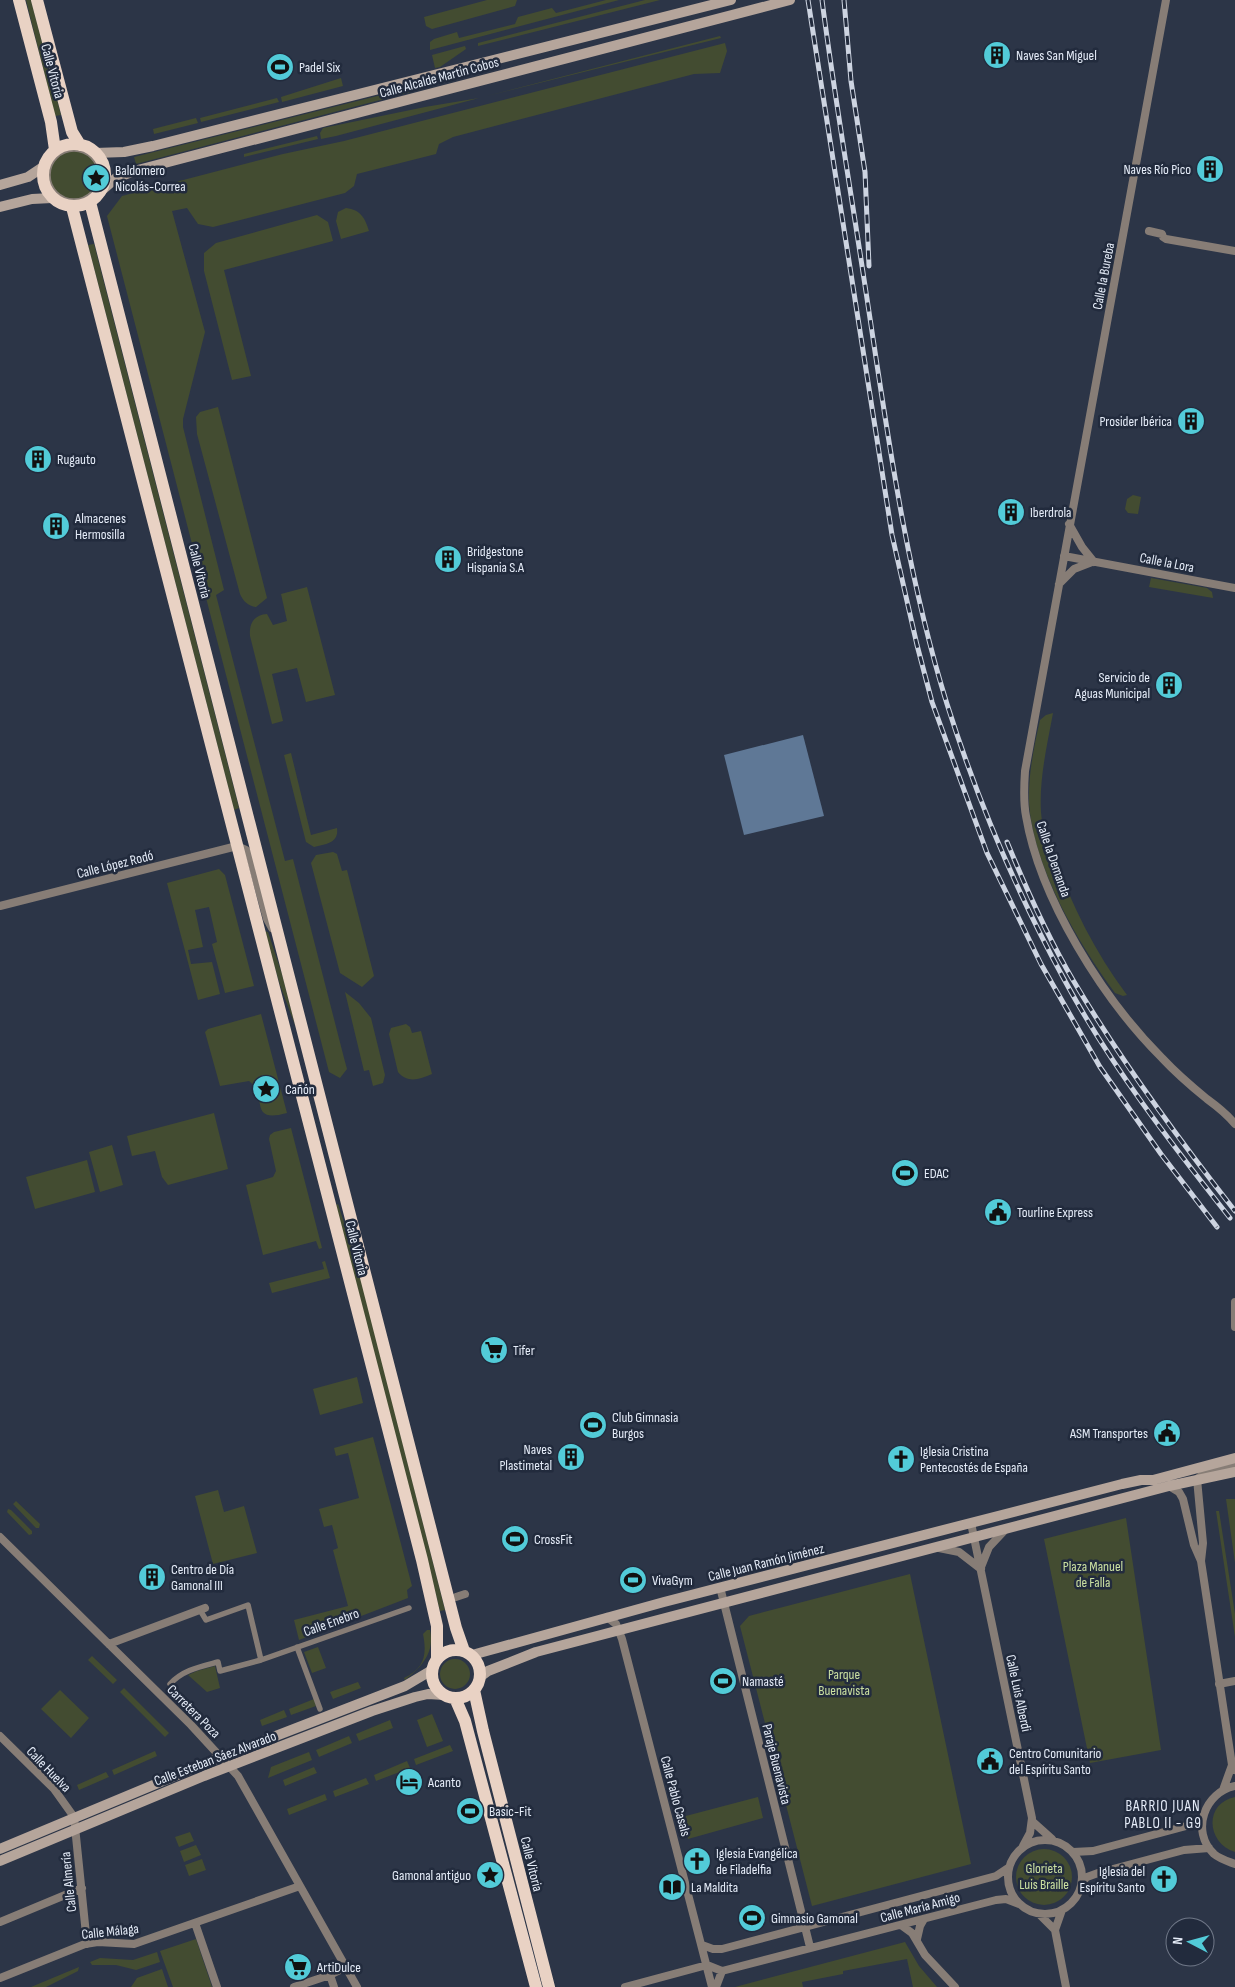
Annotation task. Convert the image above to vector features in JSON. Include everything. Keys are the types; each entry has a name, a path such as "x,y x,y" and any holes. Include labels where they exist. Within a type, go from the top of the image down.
{"highway":[{"name":"Calle Vitoria","path":"19,0 51,122 55,150"},
{"name":"Calle Vitoria","path":"37,0 72,132 80,144"},
{"path":"80,144 96,153 103,165 105,178 100,192 90,202 72,207 58,202 43,184 43,167 55,150 66,145 80,144"},
{"name":"Calle Vitoria","path":"90,202 456,1628 468,1653"},
{"name":"Calle Vitoria","path":"72,207 422,1560 437,1626 435,1664"},
{"path":"237,846 246,830 248,818"},
{"path":"450,1650 468,1653 480,1669 480,1678 474,1690 465,1696 449,1696 434,1684 435,1664 450,1650"},
{"name":"Calle Vitoria","path":"474,1690 482,1731 549,1987"},
{"name":"Calle Vitoria","path":"449,1696 465,1721 536,1987"}],"main road":[{"name":"Calle Alcalde Martín Cobos","path":"96,153 124,152 153,146 731,0"},
{"name":"Calle Alcalde Martín Cobos","path":"100,192 116,178 134,171 790,0"},
{"path":"0,185 28,177 43,167"},
{"path":"0,207 53,195"},
{"name":"Calle Juan Ramón Jiménez","path":"468,1653 1122,1484 1158,1478 1235,1458"},
{"name":"Calle Juan Ramón Jiménez","path":"480,1678 488,1670 536,1652 1197,1479 1235,1472"},
{"name":"Calle Esteban Sáez Alvarado","path":"0,1849 221,1757 405,1686 435,1664"},
{"name":"Calle Esteban Sáez Alvarado","path":"0,1861 229,1766 397,1702 428,1694 449,1696"}],"street":[{"name":"Calle la Bureba","path":"1064,556 1166,0"},
{"path":"70,148 88,152 99,166 100,176 96,189 89,196 81,200 72,201 53,195 48,181 48,172 52,160 58,154 70,148"},
{"path":"1149,231 1162,234 1166,239 1235,251"},
{"path":"1059,584 1074,569 1094,562 1082,547 1069,524"},
{"name":"Calle la Lora","path":"1064,556 1235,588"},
{"name":"Calle la Demanda","path":"1064,556 1025,771 1024,804 1033,846 1060,914 1080,950 1105,988 1160,1057 1194,1088 1224,1110 1235,1124"},
{"name":"Calle López Rodó","path":"0,906 237,846"},
{"name":"Calle Vitoria","path":"237,846 246,850 250,857 267,919 282,948"},
{"name":"Calle la Demanda","path":"1224,1110 1235,1114"},
{"path":"1235,1302 1235,1327"},
{"path":"1223,1790 1234,1768 1219,1684 1201,1561 1203,1543 1197,1479 1205,1473 1235,1465"},
{"path":"1170,1486 1179,1492 1183,1499 1194,1545 1201,1561"},
{"path":"1048,1503 1051,1518"},
{"name":"Calle Luis Alberdi","path":"971,1523 1033,1822"},
{"path":"938,1548 959,1552 981,1569 989,1547 1004,1531"},
{"name":"Carretera Poza","path":"2,1542 109,1644 191,1725 229,1766 246,1788 357,1987"},
{"path":"893,1543 897,1558"},
{"name":"Paraje Buenavista","path":"720,1587 810,1947"},
{"path":"456,1596 465,1594"},
{"path":"109,1644 202,1609 206,1620 248,1605 261,1660"},
{"name":"Calle Enebro","path":"170,1684 179,1674 203,1666 218,1662 220,1672 261,1660 409,1608"},
{"path":"607,1617 620,1630"},
{"name":"Calle Pablo Casals","path":"620,1630 714,1987"},
{"path":"298,1647 320,1709"},
{"path":"1219,1684 1235,1681"},
{"name":"Calle Huelva","path":"1,1739 54,1789 74,1817"},
{"path":"1235,1786 1223,1790 1209,1802 1202,1820 1204,1838 1209,1848 1223,1860 1235,1864"},
{"name":"Calle Almería","path":"74,1817 87,1944"},
{"path":"1073,1852 1093,1851 1190,1825 1202,1820"},
{"path":"1082,1882 1080,1865 1073,1852 1045,1835 1033,1822 1023,1846 1008,1868 1008,1876 1010,1891 1019,1904 1038,1914 1052,1914 1062,1910 1076,1896 1082,1882 1087,1877 1184,1850 1209,1848"},
{"path":"1023,1846 1039,1839 1056,1841"},
{"name":"Calle María Amigo","path":"702,1945 712,1949 722,1949 996,1876 1008,1868"},
{"name":"Calle Málaga","path":"0,1978 87,1944 98,1942 134,1944 300,1886"},
{"path":"0,1922 82,1888"},
{"name":"Calle María Amigo","path":"722,1971 1002,1899 1019,1904"},
{"path":"1062,1910 1055,1930 1066,1987"},
{"path":"1038,1914 1055,1930"},
{"path":"916,1938 924,1919"},
{"path":"195,1923 217,1987"},
{"path":"900,1926 907,1928 916,1938 924,1955 955,1987"},
{"path":"625,1987 707,1965 722,1971"},
{"path":"294,1987 330,1975 346,1967"},
{"name":"Calle Pablo Casals","path":"714,1987 722,1971"},
{"path":"330,1975 334,1987"}],"green space":[{"path":"26,0 31,0 61,115 55,116"},
{"path":"487,0 517,0 515,6 432,29 426,26 424,17"},
{"path":"606,0 619,0 430,50 430,42 434,39 457,32 459,38 515,24 518,17 552,8 556,13"},
{"path":"645,0 660,0 478,46 478,43"},
{"path":"720,36 721,38 487,96"},
{"path":"725,43 727,51 720,73 694,74 453,137 439,144 436,154 357,174 354,186 345,193 213,227 198,224 187,208 172,211 205,332 183,419 183,427 224,590 216,595 285,861 293,859 347,1069 340,1078 329,1072 107,216 122,196"},
{"path":"465,46 466,49 440,67 435,68 432,55"},
{"path":"341,78 343,86 282,102 281,97"},
{"path":"421,85 422,89 136,164 134,157"},
{"path":"277,98 279,102 201,122 200,118"},
{"path":"479,98 321,139 320,133 323,128"},
{"path":"196,118 198,123 154,134 153,129"},
{"path":"317,136 318,139 244,157 244,154"},
{"path":"69,151 79,151 91,158 98,170 98,180 91,192 79,199 69,199 61,195 54,188 50,180 50,170 54,162 61,155"},
{"path":"346,208 362,215 369,231 341,239 336,221 338,212"},
{"path":"317,215 328,222 333,241 224,270 251,376 232,380 204,271 204,253 216,243"},
{"path":"94,244 239,808 234,810 88,245"},
{"path":"218,407 267,598 256,607 246,603 240,594 197,434 196,417 200,412"},
{"path":"1133,495 1141,497 1138,514 1128,513 1125,509 1127,499"},
{"path":"1151,578 1207,588 1212,592 1213,598 1149,587"},
{"path":"307,587 335,695 306,702 297,668 272,674 283,721 272,724 250,636 250,627 253,620 267,614 273,625 287,621 281,594"},
{"path":"1053,713 1041,787 1041,812 1044,829 1068,893 1085,928 1115,979 1127,995 1123,996 1115,993 1073,928 1048,878 1032,827 1029,803 1030,772 1040,720 1046,715"},
{"path":"291,753 311,835 337,828 336,837 327,844 314,847 306,842 284,755"},
{"path":"333,852 337,854 342,871 347,870 374,976 362,987 340,973 311,863 316,855"},
{"path":"219,869 225,875 254,986 225,993 212,944 217,942 209,907 195,910 203,947 188,950 191,964 212,962 220,994 198,1000 167,883"},
{"path":"264,931 268,932 282,974 296,1028 280,985"},
{"path":"345,992 359,1003 371,1018 385,1075 383,1083 373,1086 369,1070 364,1071"},
{"path":"261,1014 287,1113 267,1115 263,1112 255,1087 249,1081 220,1086 205,1032 208,1029"},
{"path":"406,1024 410,1027 412,1033 421,1031 432,1074 419,1079 406,1078 398,1072 389,1034 391,1028"},
{"path":"214,1113 228,1169 168,1185 162,1177 155,1151 132,1156 127,1136"},
{"path":"291,1128 322,1248 319,1249 316,1241 263,1255 246,1185 273,1177 276,1171 269,1139 270,1135 274,1132"},
{"path":"112,1145 123,1185 100,1192 89,1152"},
{"path":"87,1160 95,1192 35,1209 26,1177"},
{"path":"338,1204 357,1263 445,1610 440,1611 336,1205"},
{"path":"325,1261 330,1278 272,1293 269,1283 324,1269 322,1262"},
{"path":"357,1377 363,1403 320,1415 313,1389"},
{"path":"373,1437 412,1586 407,1590 408,1598 299,1640 294,1620 348,1606 333,1550 338,1548 332,1525 324,1527 319,1509 359,1498 348,1453 336,1456 334,1448"},
{"path":"218,1490 224,1512 244,1506 257,1553 213,1564 195,1496"},
{"path":"1226,1499 1235,1499 1235,1563"},
{"path":"16,1501 40,1524 39,1528 36,1528 13,1504"},
{"path":"8,1509 32,1531 32,1534 29,1535 7,1512"},
{"path":"1216,1511 1219,1511 1235,1614 1235,1637"},
{"name":"Plaza Manuel de Falla","path":"1126,1518 1161,1750 1090,1763 1044,1539"},
{"name":"Parque Buenavista","path":"910,1574 971,1864 812,1906 740,1626 749,1616"},
{"path":"430,1630 431,1638 429,1652 417,1670 405,1680 404,1678 416,1670 423,1660 425,1648 423,1634"},
{"path":"318,1647 326,1668 312,1673 304,1652"},
{"path":"92,1656 117,1680 113,1684 88,1660"},
{"path":"455,1659 466,1663 470,1674 466,1685 455,1689 444,1685 440,1674 444,1663"},
{"path":"215,1666 220,1688 207,1692 188,1675 197,1671"},
{"path":"358,1682 361,1688 333,1699 330,1692"},
{"path":"124,1688 169,1733 165,1737 120,1692"},
{"path":"60,1690 89,1718 71,1738 41,1709"},
{"path":"314,1699 316,1706 291,1715 289,1709"},
{"path":"284,1710 287,1717 262,1726 260,1720"},
{"path":"432,1714 443,1741 427,1747 417,1720"},
{"path":"390,1720 393,1728 359,1741 356,1734"},
{"path":"349,1736 352,1743 319,1757 316,1750"},
{"path":"450,1745 453,1751 416,1765 414,1759"},
{"path":"155,1751 157,1756 114,1775 112,1770"},
{"path":"309,1752 312,1760 268,1778 271,1767"},
{"path":"407,1761 410,1768 376,1781 374,1775"},
{"path":"314,1767 317,1773 285,1786 283,1780"},
{"path":"106,1772 109,1777 79,1790 77,1785"},
{"path":"366,1778 369,1784 335,1797 333,1791"},
{"path":"325,1794 327,1800 289,1815 287,1809"},
{"path":"758,1797 763,1818 688,1839 682,1817"},
{"path":"1235,1797 1235,1852 1225,1847 1218,1840 1212,1823 1218,1807 1225,1801"},
{"path":"190,1832 194,1841 179,1847 175,1837"},
{"path":"196,1845 201,1855 184,1862 180,1851"},
{"name":"Glorieta Luis Braille","path":"1044,1849 1055,1851 1064,1857 1070,1866 1072,1877 1070,1888 1064,1897 1055,1903 1044,1905 1033,1903 1024,1897 1018,1888 1016,1877 1018,1866 1024,1857 1033,1851"},
{"path":"202,1859 206,1870 189,1876 185,1865"},
{"path":"196,1939 212,1987 173,1987 160,1951"},
{"path":"905,1942 919,1966 937,1987 913,1987 907,1959 843,1971 843,1974 802,1982 803,1987 735,1987"},
{"path":"157,1952 160,1962 136,1970 116,1965 92,1965 90,1962 100,1958 133,1960"},
{"path":"79,1967 78,1971 46,1987 31,1987"},
{"path":"162,1969 168,1987 131,1987 137,1978"}],"water":[{"path":"803,735 824,816 744,835 724,755"}],"railway":[{"path":"808,0 892,535 932,702 987,853 1041,964 1100,1067 1161,1154 1217,1227"},
{"path":"822,0 898,493 919,599 932,652 959,740 971,775 1014,880 1065,981 1102,1043 1142,1103 1230,1218"},
{"path":"844,0 851,81 865,172 869,266"},
{"path":"1007,842 1046,929 1063,963 1091,1010 1150,1098 1235,1211"}],"place":[{"name":"Naves San Miguel","path":"997,55"},
{"name":"Padel Six","path":"280,67"},
{"name":"Naves Río Pico","path":"1210,169"},
{"name":"Baldomero Nicolás-Correa","path":"96,178"},
{"name":"Prosider Ibérica","path":"1191,421"},
{"name":"Rugauto","path":"38,459"},
{"name":"Iberdrola","path":"1011,512"},
{"name":"Almacenes Hermosilla","path":"56,526"},
{"name":"Bridgestone Hispania S.A","path":"448,559"},
{"name":"Servicio de Aguas Municipal","path":"1169,685"},
{"name":"Cañón","path":"266,1089"},
{"name":"EDAC","path":"905,1173"},
{"name":"Tourline Express","path":"998,1212"},
{"name":"Tifer","path":"494,1350"},
{"name":"Club Gimnasia Burgos","path":"593,1425"},
{"name":"ASM Transportes","path":"1167,1433"},
{"name":"Naves Plastimetal","path":"571,1457"},
{"name":"Iglesia Cristina Pentecostés de España","path":"901,1459"},
{"name":"CrossFit","path":"515,1539"},
{"name":"Centro de Día Gamonal III","path":"152,1577"},
{"name":"VivaGym","path":"633,1580"},
{"name":"Namasté","path":"723,1681"},
{"name":"Centro Comunitario del Espíritu Santo","path":"990,1761"},
{"name":"Acanto","path":"409,1782"},
{"name":"Basic-Fit","path":"470,1811"},
{"name":"Iglesia Evangélica de Filadelfia","path":"697,1861"},
{"name":"Gamonal antiguo","path":"490,1875"},
{"name":"Iglesia del Espíritu Santo","path":"1164,1879"},
{"name":"La Maldita","path":"672,1887"},
{"name":"Gimnasio Gamonal","path":"752,1918"},
{"name":"ArtiDulce","path":"298,1967"}],"district":[{"name":"BARRIO JUAN PABLO II - G9","path":"1163,1814"}]}
